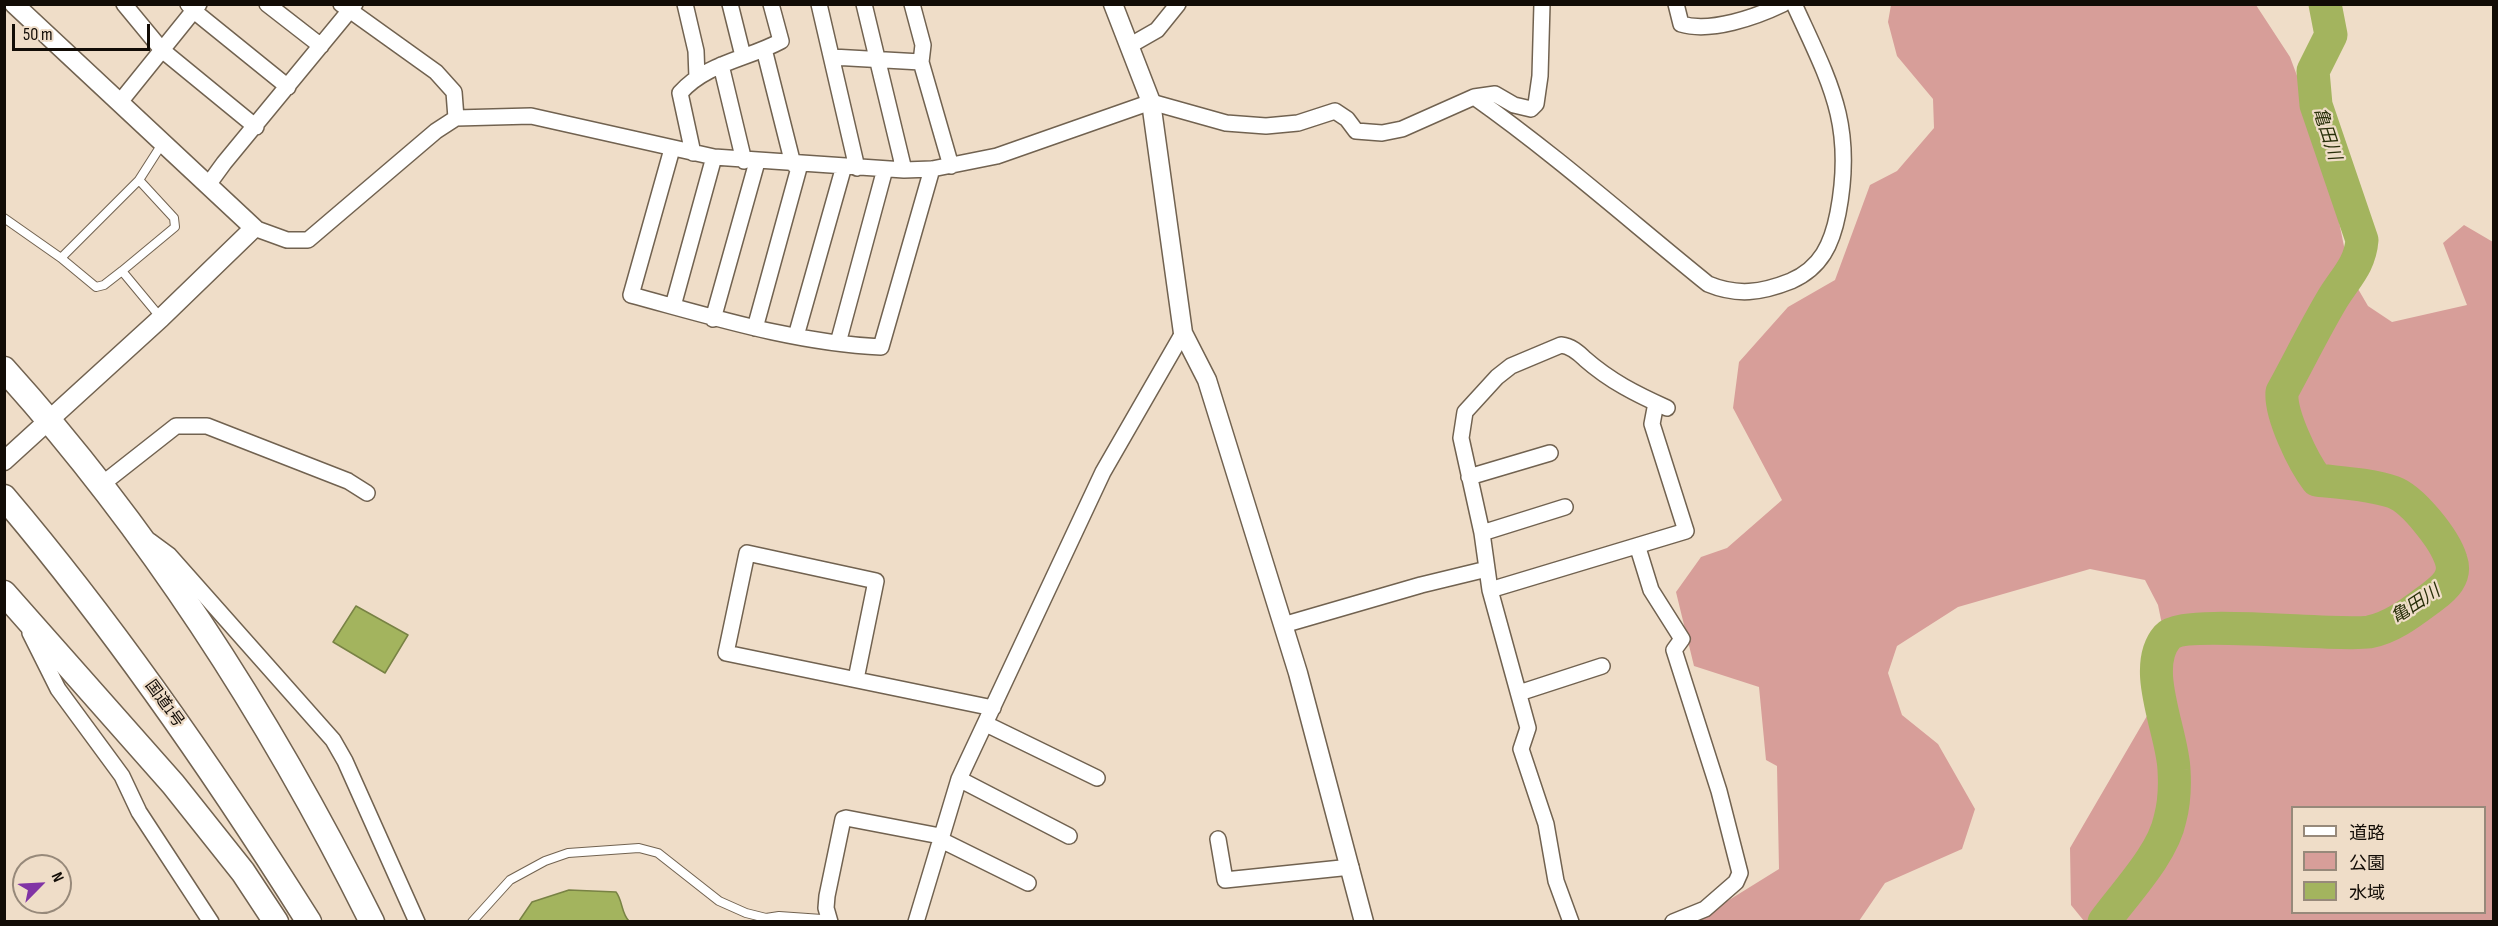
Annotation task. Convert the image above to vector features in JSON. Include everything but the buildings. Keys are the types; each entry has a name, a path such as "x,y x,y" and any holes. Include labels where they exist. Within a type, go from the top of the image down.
{"highway":[{"path":"4,369 51,420 142,537 178,588 285,759 372,921"},
{"name":"国道1号","path":"7,500 87,599 161,699 255,835 309,921"},
{"path":"4,593 173,784 243,872 276,921"}],"street":[{"path":"14,4 254,228 287,240 308,240 435,131 456,118 531,117 672,149 750,161 932,170 997,156 1150,102 1226,123 1266,126 1298,123 1335,111 1347,119 1356,131 1382,133 1402,129 1474,98 1495,94 1531,109 1536,104 1540,76 1542,4"},
{"path":"124,4 162,51 256,127"},
{"path":"267,4 321,46"},
{"path":"685,4 696,51 697,78"},
{"path":"730,4 743,56"},
{"path":"693,153 680,93 697,78 721,65 764,50 781,40 771,4"},
{"path":"796,336 850,167 831,57 819,4"},
{"path":"864,4 904,170"},
{"path":"912,4 922,45 921,62 951,166"},
{"path":"1113,4 1150,102 1183,333 1207,380 1283,625 1364,921"},
{"path":"1129,46 1157,30 1178,4"},
{"path":"1676,4 1681,24 1688,26 1731,24 1783,4"},
{"path":"1474,98 1515,126 1708,284 1726,291 1751,293 1779,286 1800,277 1821,260 1835,228 1845,164 1841,120 1834,94 1794,4"},
{"path":"120,102 194,7 288,87"},
{"path":"208,185 321,46 348,7 436,72 454,92 456,118"},
{"path":"755,328 796,164 764,50"},
{"path":"831,57 921,62"},
{"path":"714,319 750,161 721,65"},
{"path":"672,149 631,295 714,319 838,343 881,346 932,170"},
{"path":"673,306 714,157"},
{"path":"838,343 885,169"},
{"path":"4,460 51,420 161,318 254,228"},
{"path":"916,921 959,778 1103,472 1183,333"},
{"path":"1490,591 1638,548 1686,531 1652,424 1661,406 1607,378 1579,353 1566,345 1552,348 1511,366 1497,377 1465,412 1461,438 1482,533 1490,591 1528,728 1521,749 1546,825 1556,881 1571,921"},
{"path":"101,485 176,426 207,426 348,481 367,493"},
{"path":"1469,477 1550,453"},
{"path":"1482,533 1564,507"},
{"path":"142,537 169,555 333,740 345,761 417,921"},
{"path":"1638,548 1651,590 1682,639 1674,650 1719,791 1740,873 1736,882 1705,909 1673,921"},
{"path":"856,679 876,581 747,553 726,653 993,708"},
{"path":"1283,625 1421,585 1487,569"},
{"path":"21,614 57,689 122,776 139,812 211,921"},
{"path":"1519,693 1602,666"},
{"path":"986,724 1097,778"},
{"path":"959,778 1069,836"},
{"path":"829,919 827,896 843,819 846,818 940,838 1028,883"},
{"path":"1218,839 1225,880 1351,867"}],"lane":[{"path":"61,258 139,180 163,142"},
{"path":"4,218 61,258 96,287 104,285 175,227 174,218 139,180"},
{"path":"122,271 161,318"},
{"path":"472,921 510,880 545,861 568,854 639,848 657,853 719,901 747,913 766,918 779,916 829,919"}],"green space":[{"path":"1891,5 2256,5 2290,57 2324,148 2346,256 2354,282 2368,306 2392,322 2467,305 2443,243 2464,225 2493,242 2493,921 2084,921 2071,905 2070,848 2172,673 2158,605 2145,580 2090,569 1958,607 1897,646 1888,673 1902,715 1938,744 1975,809 1962,849 1885,883 1859,921 1697,921 1779,869 1777,766 1766,760 1759,687 1694,666 1676,592 1701,557 1727,548 1782,500 1733,408 1739,362 1788,307 1835,280 1870,185 1897,171 1934,128 1933,99 1897,56 1888,22"}],"water":[{"path":"356,606 408,635 385,673 333,642"},
{"path":"569,890 616,892 629,921 519,921 532,902"}],"waterway":[{"name":"亀田川","path":"2104,922 2160,846 2171,813 2174,770 2157,683 2160,650 2167,637 2179,632 2229,628 2369,632 2394,623 2417,608 2437,594 2451,577 2451,560 2442,542 2419,511 2401,496 2375,487 2317,480 2299,450 2282,401 2282,392 2326,309 2355,264 2362,240 2316,105 2313,71 2331,35 2325,4"}]}
